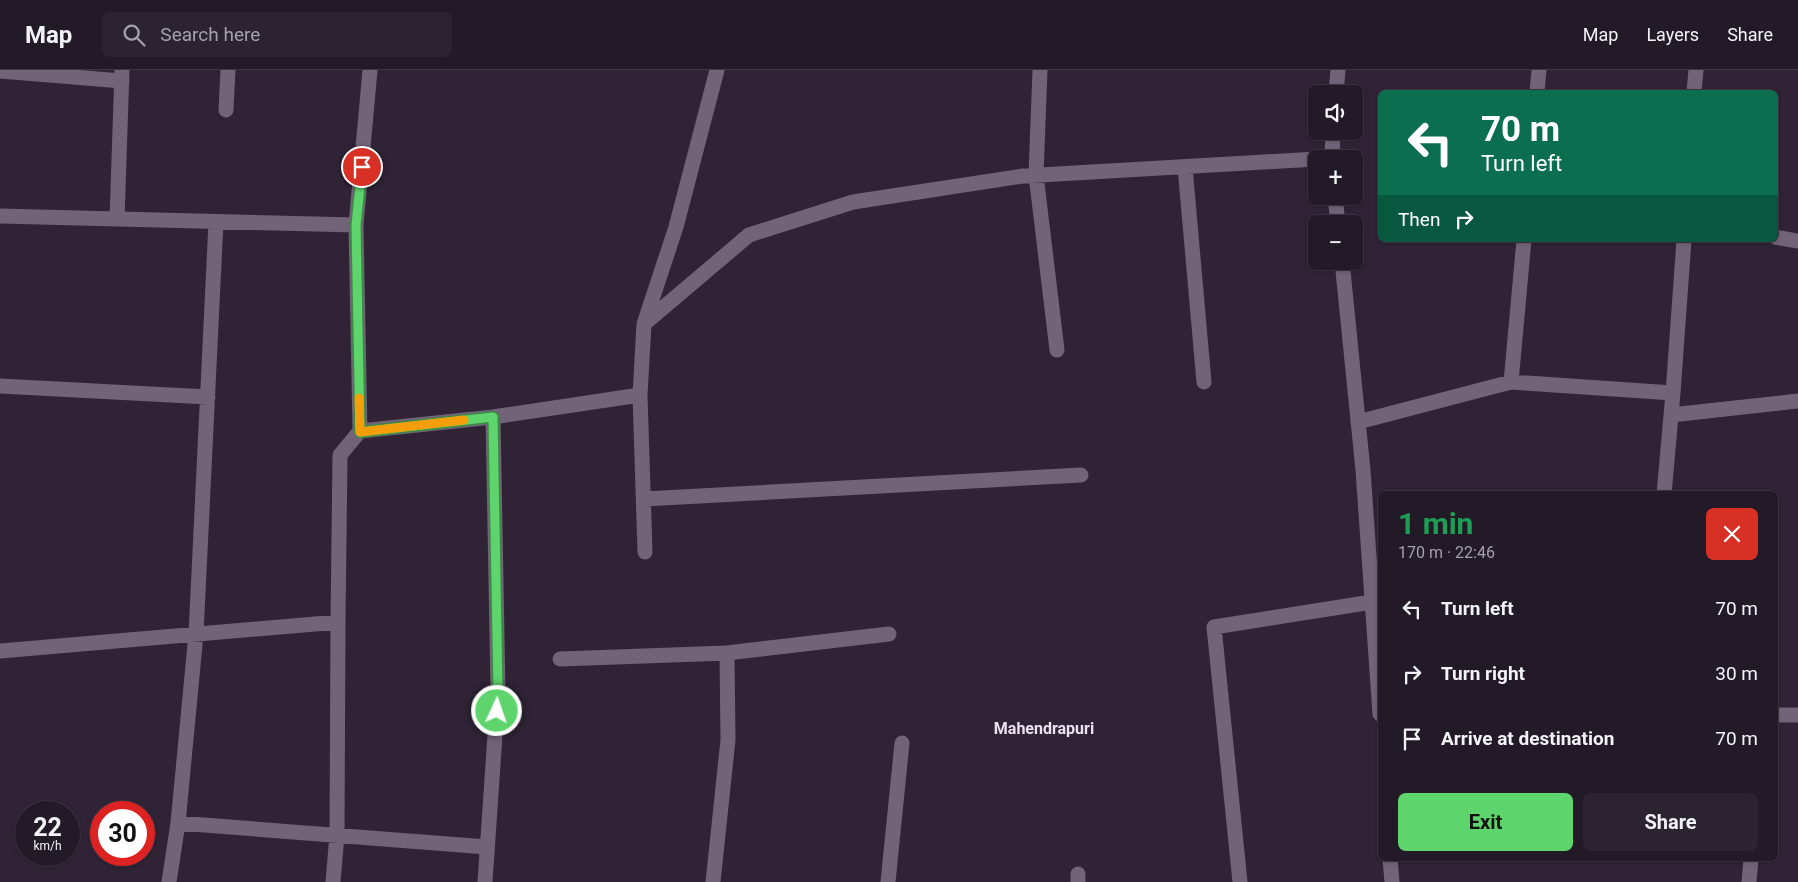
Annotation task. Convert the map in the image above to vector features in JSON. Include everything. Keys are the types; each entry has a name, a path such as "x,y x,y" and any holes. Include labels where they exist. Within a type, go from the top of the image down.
{"street":[{"path":"226,110 228,70"},
{"path":"333,882 337,835 340,455 360,432 356,225 370,70"},
{"path":"645,552 640,395 644,324 676,226 717,70"},
{"path":"1040,70 1036,175 1057,350"},
{"path":"1337,85 1338,70"},
{"path":"1537,90 1539,70"},
{"path":"1694,90 1696,70"},
{"path":"0,71 122,75 117,219"},
{"path":"644,324 749,235 853,202 1036,175 1308,160"},
{"path":"1185,167 1204,382"},
{"path":"0,216 356,225"},
{"path":"169,882 178,823 196,634 216,222"},
{"path":"1778,238 1798,241"},
{"path":"1511,382 1524,242"},
{"path":"1664,491 1684,242"},
{"path":"1343,270 1358,422 1378,686"},
{"path":"1358,422 1511,382 1673,393"},
{"path":"0,386 208,397"},
{"path":"360,432 493,417 640,395"},
{"path":"1671,415 1798,401"},
{"path":"485,882 498,691 493,417"},
{"path":"644,498 1081,475"},
{"path":"1240,882 1214,627 1372,602"},
{"path":"0,651 338,622"},
{"path":"560,659 728,653 889,634"},
{"path":"713,882 728,740 728,653"},
{"path":"1778,715 1798,715"},
{"path":"888,882 902,743"},
{"path":"178,823 487,847"},
{"path":"1390,861 1392,882"},
{"path":"1749,882 1750,861"}],"slow traffic":[{"path":"359,398 360,432 464,420"}],"district":[{"name":"Mahendrapuri","path":"1044,728"}],"route":[{"path":"362,167 356,225 360,432 493,417 497,711"}]}
